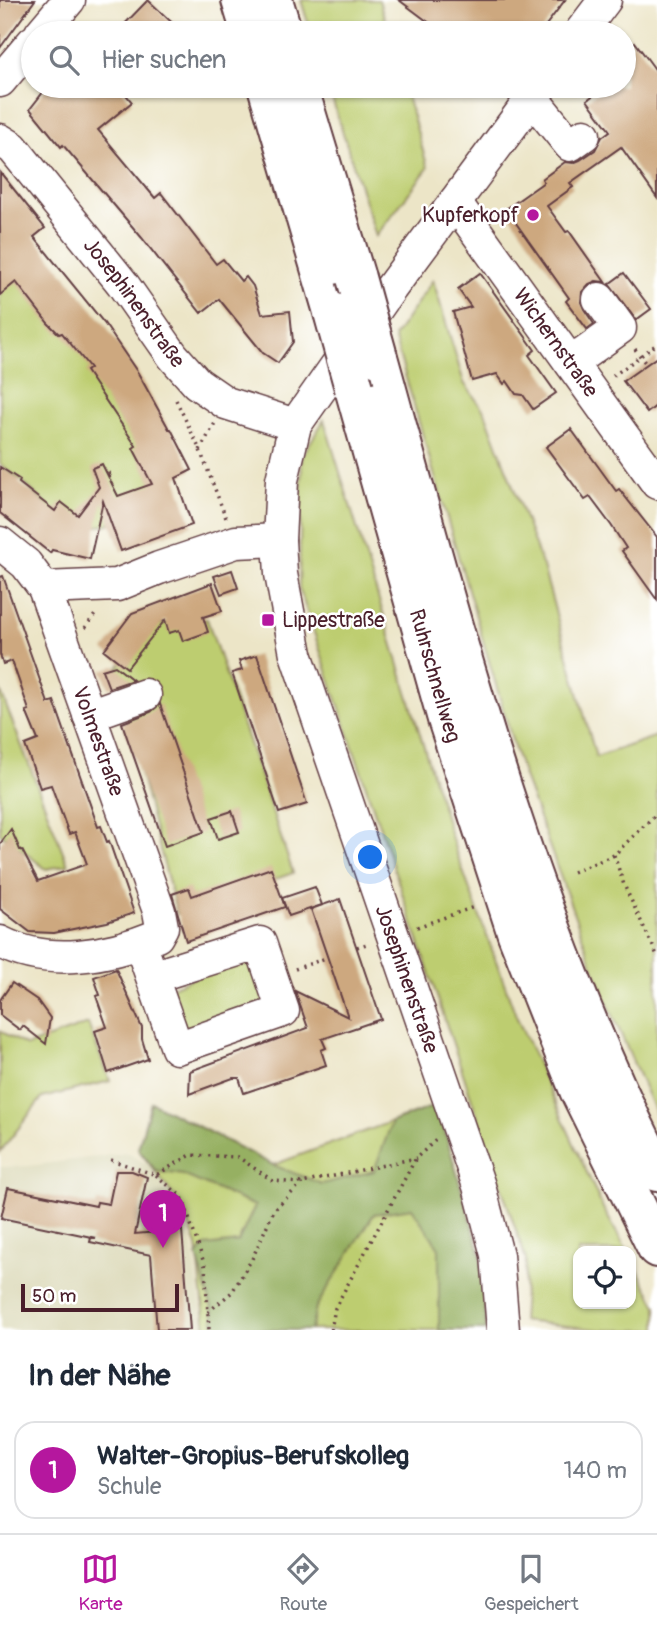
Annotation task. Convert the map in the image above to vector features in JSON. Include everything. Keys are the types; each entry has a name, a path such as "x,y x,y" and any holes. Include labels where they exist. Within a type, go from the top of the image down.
{"highway":[{"path":"241,0 247,21"},
{"path":"272,0 279,21"},
{"name":"Ruhrschnellweg","path":"271,98 431,665 509,912 579,1090 657,1248"},
{"name":"Ruhrschnellweg","path":"302,98 356,278 458,644 516,834 592,1030 657,1172"}],"street":[{"path":"51,21 69,0"},
{"path":"589,21 605,0"},
{"path":"0,81 21,56"},
{"name":"Josephinenstraße","path":"503,1330 498,1255 485,1208 296,654 283,587 279,540 282,480 295,425 532,98"},
{"path":"540,98 570,145 584,135"},
{"name":"Josephinenstraße","path":"0,140 13,148 122,283 173,356 197,383 226,403 295,425"},
{"name":"Wichernstraße","path":"455,202 657,483"},
{"path":"570,363 620,328 599,299"},
{"path":"44,588 117,585 236,542 279,540"},
{"name":"Volmestraße","path":"0,543 26,564 44,588 159,911 162,927 158,936 140,943"},
{"path":"89,715 145,695"},
{"path":"0,942 49,957 94,955 140,943 177,1048 284,1011 260,943 152,977"}],"path":[{"path":"616,374 657,344"},
{"path":"640,356 646,364"},
{"path":"175,398 200,450 236,542"},
{"path":"67,652 117,585"},
{"path":"573,872 614,855 657,813"},
{"path":"614,855 624,885 657,955"},
{"path":"392,935 474,907"},
{"path":"272,976 326,958"},
{"path":"156,1175 191,1155 238,1157 273,1181 302,1183 416,1158 335,1308 331,1330"},
{"path":"111,1160 156,1175 182,1197 205,1266 209,1330"},
{"path":"208,1312 232,1292 252,1259 274,1210 302,1183"}],"shaded area":[{"path":"127,1153 149,1165 174,1194 192,1243 204,1330 0,1330 0,1167"}],"green space":[{"path":"301,0 379,0 385,21 307,21"},
{"path":"332,98 408,98 428,168 376,236"},
{"path":"0,229 179,495 105,525 80,529 62,520 0,464"},
{"path":"433,280 464,383 485,412 543,567 596,757 657,736 657,1117 601,988 518,760 394,337"},
{"path":"324,420 456,852 517,1018 603,1208 624,1246 573,1246 573,1309 636,1309 636,1267 657,1306 657,1330 603,1330 522,1321 526,1260 299,588 302,456"},
{"path":"207,619 293,873 177,914 114,673 148,626"},
{"path":"0,690 68,865 46,869 0,833"},
{"path":"251,954 273,1002 187,1034 169,988"},
{"path":"88,1024 110,1081 42,1098 0,1152 0,1031 27,1046"},
{"path":"151,1102 273,1165 322,1184 374,1171 392,1122 437,1105 481,1255 486,1330 439,1330 439,1248 412,1208 374,1214 316,1307 311,1330 215,1330 214,1315 197,1256 205,1246 238,1242 255,1206 183,1175 156,1171 138,1149"},
{"path":"437,1105 482,1330 206,1330 197,1246 183,1208 138,1149 167,1125 273,1165"}],"building":[{"path":"0,0 35,0 0,48"},
{"path":"148,0 170,21 128,21"},
{"path":"399,0 565,0 549,21 427,21"},
{"path":"636,43 657,72 657,198 621,147 570,183 573,187 547,206 566,232 569,231 605,282 596,281 589,284 582,292 581,302 594,324 587,329 566,301 569,298 506,209 544,182 542,179 565,162 573,163 595,150 602,137 610,131 587,100 636,98"},
{"path":"39,98 129,98 132,102 98,130 155,198 161,193 216,264 223,259 241,281 246,277 253,286 262,314 290,311 293,342 278,363 263,353 219,299 201,313 142,238 30,109"},
{"path":"0,172 45,228 34,237 104,323 171,429 192,470 176,478 192,525 121,551 103,501 90,559 52,550 50,553 0,513 0,467 20,480 19,483 55,511 61,502 78,515 99,487 92,468 102,464 108,476 110,472 109,478 118,496 152,484 133,448 136,446 86,371 90,368 62,333 59,334 48,323 16,282 0,295"},
{"path":"480,273 535,350 529,355 556,393 533,409 523,395 516,394 507,381 504,384 497,374 472,381 453,312 471,307 458,289"},
{"path":"624,273 651,309 636,320 609,284"},
{"path":"657,357 657,405 647,413 623,381"},
{"path":"571,429 616,491 619,489 657,537 657,600 622,551 626,548 611,525 590,497 585,500 546,447"},
{"path":"232,570 238,588 221,594 214,576"},
{"path":"3,576 48,703 54,701 98,827 101,826 107,842 109,841 134,913 107,922 54,933 30,932 0,909 0,844 11,829 38,881 87,864 75,832 69,834 51,785 40,788 25,745 38,740 26,711 29,710 12,661 3,664 0,654 0,577"},
{"path":"212,583 222,611 203,617 208,632 183,641 179,630 169,633 165,620 127,668 104,650 132,613"},
{"path":"257,655 307,804 279,813 232,673 242,670 239,661"},
{"path":"115,666 133,680 109,688 102,670"},
{"path":"160,704 204,832 165,846 122,723 151,712"},
{"path":"232,811 239,832 218,839 211,818"},
{"path":"271,868 285,907 186,941 172,894 189,888 192,896"},
{"path":"315,887 322,905 289,916 282,898"},
{"path":"340,899 381,1019 322,1039 326,1048 321,1050 326,1065 244,1093 239,1078 233,1078 189,1094 190,1071 308,1028 295,991 348,1017 311,909"},
{"path":"116,969 142,1028 148,1059 108,1073 95,1031 107,1027 96,996 100,995 94,977"},
{"path":"12,983 37,1000 50,1018 46,1044 23,1026 20,1030 0,1015 0,1000"},
{"path":"116,1171 132,1171 147,1177 135,1234 182,1230 190,1330 157,1330 151,1255 90,1242 91,1238 96,1238 1,1218 8,1188 96,1206 97,1202 109,1204"}],"place":[{"name":"Kupferkopf","path":"533,215"},
{"name":"Lippestraße","path":"268,620"},
{"name":"Walter-Gropius-Berufskolleg","path":"163,1248"}]}
